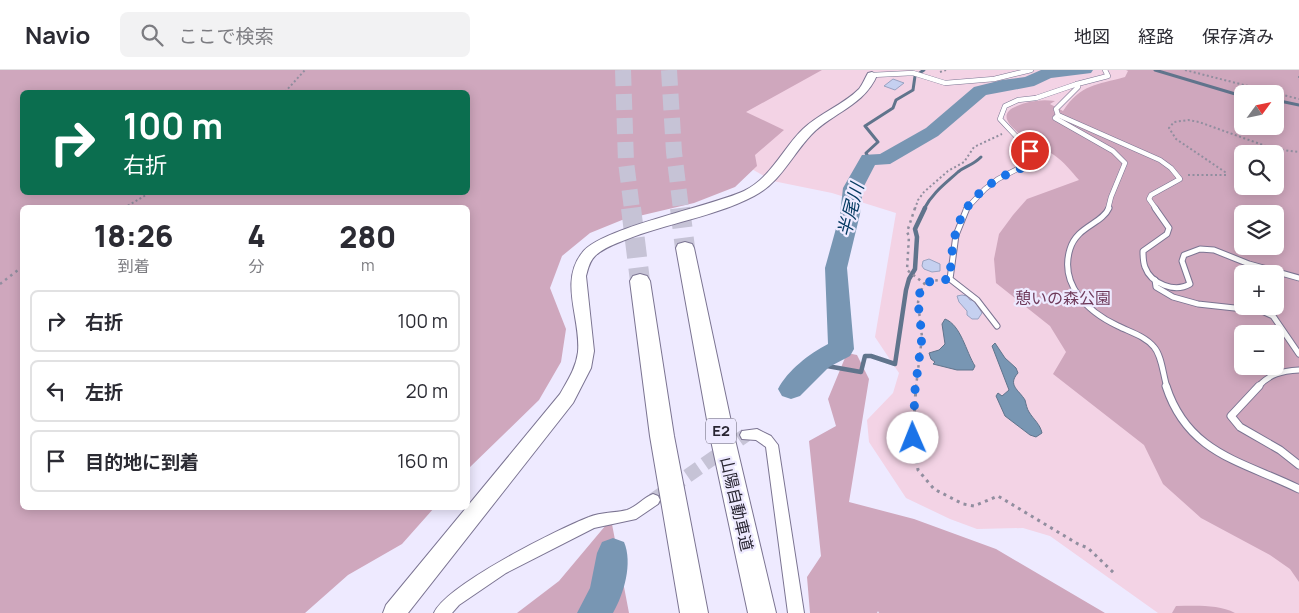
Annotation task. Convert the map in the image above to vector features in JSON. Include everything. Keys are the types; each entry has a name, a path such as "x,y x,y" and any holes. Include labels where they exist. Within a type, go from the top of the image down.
{"highway":[{"name":"山陽自動車道","path":"685,248 728,468 762,613"},
{"path":"640,281 662,436 694,613"}],"street":[{"path":"394,613 567,398 584,364 586,332 579,298 578,270 587,255 610,241 645,227 751,192 771,179 785,156 804,134 818,122 862,93 870,82 872,72"},
{"path":"746,435 753,433 764,437 772,445 796,613"},
{"path":"442,613 454,600 501,568 592,522 631,515 653,500"}],"lane":[{"path":"872,72 913,73 945,83 994,79 1032,70"},
{"path":"997,326 987,309 974,295 950,279 953,241 958,224 966,208 982,191 998,179 1033,161 1030,151 1010,132 1000,118 1005,106 1018,100 1036,98 1108,76 1105,70"},
{"path":"1077,84 1078,87 1056,109 1058,115 1055,118 1113,151 1125,163 1123,175 1115,187 1110,200 1109,210 1080,231 1073,239 1068,262 1074,292 1085,306 1102,319 1149,342 1160,355 1161,370 1171,398 1182,421 1193,434 1230,458 1266,472 1299,489"},
{"path":"1058,115 1160,160 1177,174 1180,179 1149,198 1169,228 1167,234 1143,251 1146,270 1155,280 1165,286 1179,289 1186,288 1190,284 1182,261 1184,255 1198,249 1216,250 1242,262 1287,273 1299,278"},
{"path":"1155,280 1156,287 1173,297 1206,306 1262,311 1273,316 1299,354"},
{"path":"1299,370 1282,371 1264,380 1231,416 1233,421 1258,439 1278,448 1299,464"}],"path":[{"path":"288,90 305,70"},
{"path":"1185,70 1299,99"},
{"path":"1177,174 1226,175 1225,172 1176,139 1169,128 1174,122 1188,120 1199,122 1274,149 1299,152"},
{"path":"925,284 907,270 909,236 907,232 918,200 936,181 964,162 965,157 981,140 1010,132"},
{"path":"129,205 145,195"},
{"path":"0,284 20,269"},
{"path":"950,279 935,280 925,284 920,292 918,302 922,337 913,415 913,438 918,470 934,489 963,504 974,506 998,496 1078,544 1088,548 1116,575"}],"green space":[{"path":"0,70 822,70 746,112 784,130 755,155 757,166 735,187 694,203 622,220 590,233 562,256 550,288 566,329 561,362 539,400 470,467 470,205 20,205 20,510 432,510 402,544 348,575 305,613 0,613"},
{"name":"憩いの森公園","path":"700,70 1299,70 1299,613 1158,613 1050,536 1023,528 977,529 950,519 906,498 869,442 867,420 893,393 899,373 875,337 896,213 832,193 773,181 750,168"},
{"path":"1126,70 1299,70 1299,582 1290,569 1270,555 1201,518 1163,484 1144,445 1053,374 1066,352 1050,326 996,283 994,259 999,234 1013,215 1027,199 1079,180 1058,158 1011,126 1007,119 1008,112 1026,103 1045,100 1055,101 1050,104 1063,111 1076,95 1083,90 1097,84 1125,77 1128,71"},
{"path":"847,353 857,355 869,379 849,502 914,519 996,549 1105,613 879,613 878,611 877,613 810,613 807,577 821,556 809,441 836,426 828,399"},
{"path":"611,519 629,613 517,613 559,581"},
{"path":"1176,606 1214,607 1235,613 1172,613"}],"water":[{"path":"945,319 951,322 959,333 975,366 973,370 957,370 933,364 935,362 931,359 929,353 939,350 945,344 942,324"},
{"path":"995,343 1005,358 1016,368 1018,373 1014,381 1015,387 1025,400 1028,411 1042,433 1036,437 1030,435 1005,416 996,396 998,393 1002,396 1009,390 992,346"}],"building":[{"path":"893,79 904,83 895,90 884,86"},
{"path":"929,259 940,264 940,271 932,272 924,269 922,266 923,261"},
{"path":"957,296 967,296 970,300 974,300 982,313 978,319 972,319 967,315 967,311 959,302"}],"waterway":[{"path":"869,159 866,153 878,142 865,126 893,108 896,100 913,90 915,76 924,70"},
{"name":"半尾川","path":"791,389 820,360 841,349 836,268 850,214 853,188 869,159 883,160 932,132 980,91 1002,85 1028,82 1048,73 1085,70"},
{"path":"1155,70 1234,94"},
{"path":"1284,102 1299,105"},
{"path":"924,209 944,184 981,157"},
{"path":"812,368 827,366 861,372 865,356 871,356 895,364 906,290 909,279 915,269 917,237 915,229 925,208"},
{"name":"半尾川","path":"594,613 606,593 613,553"}],"tunnel":[{"path":"623,70 626,162 632,209"},
{"path":"669,70 674,152 681,209"},
{"path":"631,208 640,281"},
{"path":"680,208 685,248"},
{"path":"653,500 746,435"}],"route":[{"path":"913,438 915,390 922,337 918,302 920,292 923,285 928,282 950,279 953,241 958,224 966,208 982,191 998,179 1033,161 1030,151"}]}
